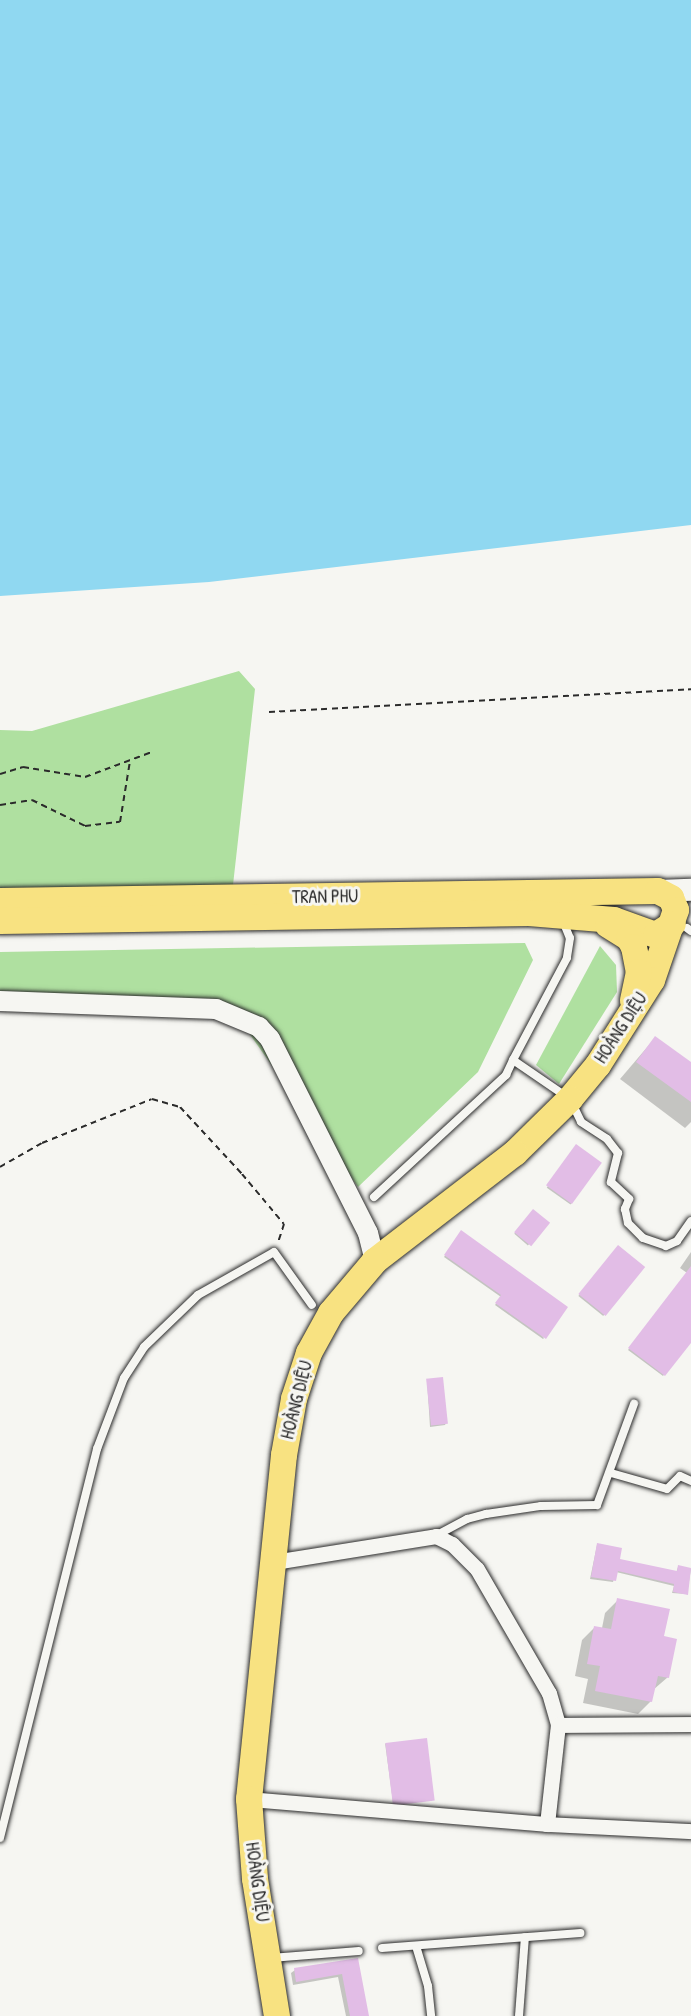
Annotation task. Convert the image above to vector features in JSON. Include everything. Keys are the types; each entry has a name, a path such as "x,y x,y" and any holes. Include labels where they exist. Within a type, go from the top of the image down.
{"main road":[{"name":"TRAN PHU","path":"0,901 691,890"},
{"path":"654,891 675,903 687,925 656,935 642,931 633,912 638,898 654,891"},
{"name":"TRAN PHU","path":"0,921 558,916 626,923 642,931"},
{"path":"591,918 618,929 634,947 639,972 628,1014"},
{"name":"HOÀNG DIỆU","path":"277,2016 251,1842 249,1799 255,1710 274,1562 284,1455 294,1399 309,1353 331,1313 375,1260 507,1159 570,1099 598,1065 659,963 687,925"},
{"name":"HOÀNG DIỆU","path":"628,1014 646,959 642,931"}],"street":[{"path":"0,1001 216,1009 259,1027 270,1039 369,1233 375,1260"},
{"path":"274,1562 435,1536 466,1554 549,1693 558,1725 547,1824"},
{"path":"558,1725 691,1724"},
{"path":"249,1799 547,1824 691,1831"}],"lane":[{"path":"374,1197 506,1075 567,958 570,938 558,916"},
{"path":"513,1060 570,1099 581,1122 607,1139 618,1153 611,1182 629,1199 625,1209 628,1223 643,1238 666,1246 676,1241 691,1221"},
{"path":"0,1838 97,1449 124,1378 144,1347 198,1295 274,1252 312,1305"},
{"path":"435,1536 467,1519 541,1506 597,1505 611,1473 634,1404"},
{"path":"611,1473 667,1489 680,1476 691,1481"},
{"path":"382,1948 580,1933"},
{"path":"519,2016 525,1937"},
{"path":"417,1946 428,1986 431,2016"},
{"path":"268,1958 359,1951"}],"path":[{"path":"268,712 691,689"},
{"path":"0,774 23,767 85,777 152,752"},
{"path":"0,805 32,800 84,826 120,822 130,761"},
{"path":"0,1167 42,1143 152,1099 180,1107 284,1224 274,1252"}],"green space":[{"path":"239,671 255,689 233,885 0,892 0,730 32,731"},
{"path":"525,943 533,960 478,1072 358,1187 229,1005 0,991 0,952"},
{"path":"600,946 616,965 617,992 559,1084 536,1065"}],"water":[{"path":"0,0 691,0 691,525 209,582 0,596"}],"building":[{"path":"655,1036 691,1062 691,1102 636,1062"},
{"path":"576,1144 602,1163 572,1204 546,1185"},
{"path":"533,1209 550,1223 531,1246 514,1232"},
{"path":"461,1230 568,1307 546,1339 495,1303 501,1295 444,1255"},
{"path":"618,1245 645,1267 606,1316 578,1294"},
{"path":"691,1266 691,1343 665,1376 628,1348"},
{"path":"443,1377 448,1424 431,1426 426,1379"},
{"path":"597,1543 622,1548 620,1559 677,1571 678,1565 691,1568 688,1595 673,1592 674,1584 618,1571 616,1581 591,1577"},
{"path":"617,1598 670,1609 664,1636 677,1639 669,1678 658,1676 652,1702 595,1691 600,1666 587,1664 594,1626 611,1629"},
{"path":"427,1738 435,1801 393,1806 385,1743"},
{"path":"358,1958 369,2016 350,2016 342,1974 296,1982 294,1968"}]}
